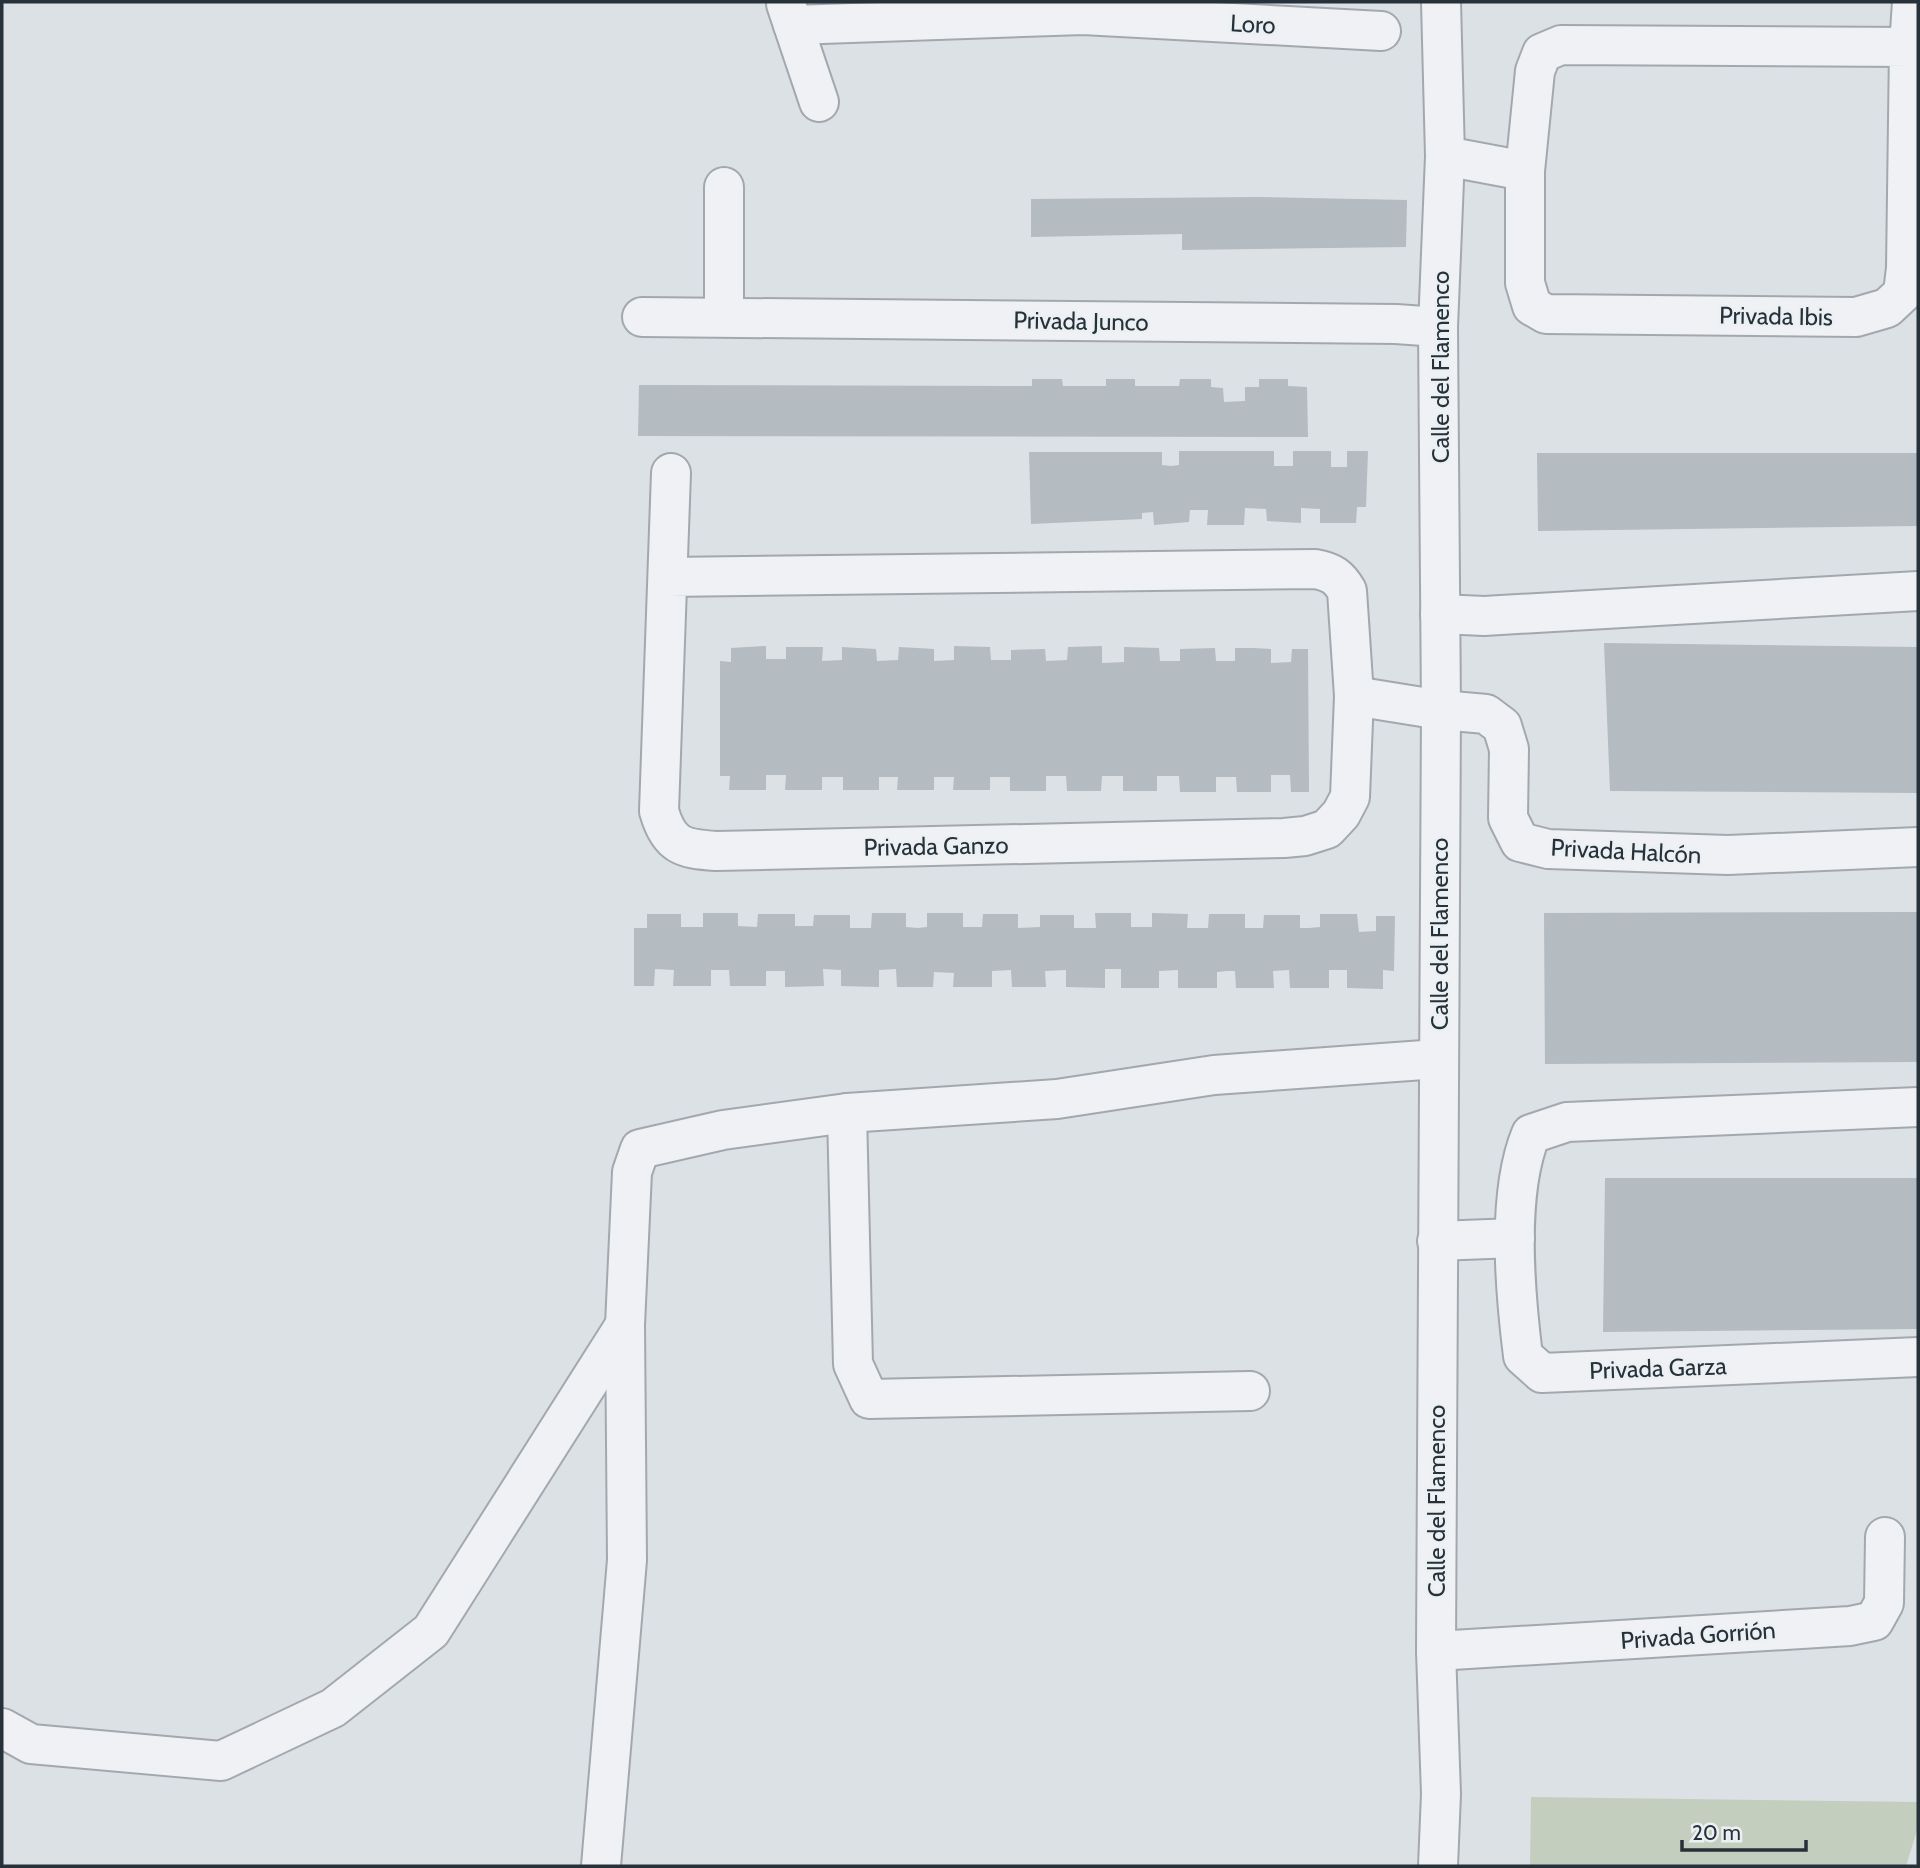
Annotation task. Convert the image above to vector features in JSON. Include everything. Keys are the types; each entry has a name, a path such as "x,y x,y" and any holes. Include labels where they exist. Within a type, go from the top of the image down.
{"street":[{"name":"Calle del Flamenco","path":"1438,1866 1441,1794 1436,1651 1441,710 1438,327 1445,156 1441,2"},
{"name":"Privada Ibis","path":"1909,47 1561,45 1542,53 1535,71 1525,171 1525,284 1532,306 1546,314 1856,317 1887,308 1903,293 1906,268 1912,2"},
{"name":"Loro","path":"819,102 789,13 1086,8 1381,32"},
{"path":"1445,156 1525,171"},
{"path":"724,187 724,317"},
{"name":"Privada Junco","path":"642,317 1396,324 1438,327"},
{"name":"Privada Ganzo","path":"668,577 1315,569 1329,572 1340,579 1347,591 1354,696 1350,797 1341,814 1327,830 1305,836 716,851 688,849 672,839 663,825 659,811 671,473"},
{"path":"1440,614 1484,616 1918,592"},
{"path":"1354,696 1441,710"},
{"name":"Privada Halcón","path":"1441,710 1486,714 1502,726 1509,749 1508,818 1520,842 1548,849 1728,855 1918,847"},
{"path":"601,1866 627,1560 625,1325 632,1172 640,1149 723,1130 847,1114 1057,1099 1214,1075 1438,1059"},
{"name":"Privada Garza","path":"1918,1107 1567,1122 1531,1133 1522,1156 1515,1238 1523,1356 1542,1373 1918,1357"},
{"path":"847,1114 853,1364 869,1399 1250,1391"},
{"path":"1437,1241 1515,1238"},
{"path":"2,1728 32,1744 221,1761 333,1708 431,1632 625,1325"},
{"name":"Privada Gorrión","path":"1436,1651 1850,1626 1874,1621 1884,1603 1885,1538"}],"green space":[{"path":"1531,1797 1918,1802 1918,1827 1906,1866 1530,1866"}],"building":[{"path":"1257,197 1407,200 1406,247 1182,250 1182,234 1031,237 1031,199"},
{"path":"1032,379 1062,379 1063,386 1106,386 1106,379 1135,379 1135,386 1179,386 1180,379 1211,379 1211,387 1223,388 1224,402 1245,401 1245,387 1259,387 1259,379 1288,379 1288,386 1307,387 1308,437 638,436 639,385 1032,386"},
{"path":"1179,451 1274,451 1274,466 1293,466 1293,451 1331,451 1331,467 1347,467 1347,451 1368,451 1366,507 1357,507 1356,523 1320,523 1320,509 1301,508 1301,523 1267,521 1266,509 1245,508 1244,525 1207,525 1208,510 1190,510 1189,522 1154,525 1153,512 1142,513 1142,519 1031,524 1029,452 1162,452 1162,465 1171,466 1179,465"},
{"path":"1537,453 1918,453 1918,526 1538,531"},
{"path":"1604,643 1918,647 1918,793 1610,791"},
{"path":"766,646 766,659 786,659 786,647 823,647 822,661 842,660 842,647 876,649 877,661 898,660 899,647 934,649 934,661 954,660 954,646 990,647 991,660 1011,660 1011,650 1045,649 1046,661 1067,660 1068,647 1102,646 1102,663 1124,662 1124,647 1159,648 1160,661 1180,661 1180,649 1215,648 1216,661 1235,661 1235,648 1271,649 1271,663 1291,662 1292,649 1308,649 1309,792 1291,792 1290,775 1271,775 1271,792 1237,792 1236,777 1216,777 1216,792 1180,792 1179,776 1157,776 1157,791 1123,791 1123,776 1102,776 1101,791 1067,791 1066,776 1046,776 1046,791 1010,791 1010,777 990,777 990,790 953,790 954,777 934,777 934,790 897,790 898,777 879,777 879,790 843,790 843,777 822,777 822,790 785,790 786,775 766,775 766,790 729,790 730,776 720,776 720,661 731,662 731,648"},
{"path":"1918,912 1918,1062 1545,1064 1544,913"},
{"path":"703,913 738,913 738,926 757,927 758,914 795,914 795,926 813,926 814,915 850,915 850,928 871,928 872,913 906,913 906,927 918,928 927,927 927,913 963,913 963,927 982,927 983,914 1018,914 1018,928 1040,927 1040,915 1074,915 1074,928 1096,928 1095,913 1131,913 1131,927 1152,927 1152,913 1188,914 1187,928 1208,928 1209,914 1245,914 1245,928 1263,928 1264,915 1300,915 1300,928 1309,928 1320,927 1320,914 1357,914 1359,932 1376,931 1376,916 1395,916 1394,971 1383,970 1383,989 1347,988 1347,970 1329,970 1329,988 1290,988 1289,970 1273,971 1274,988 1236,988 1235,971 1227,971 1217,972 1217,988 1178,988 1178,970 1159,971 1159,988 1121,988 1121,969 1105,969 1105,988 1066,987 1066,970 1045,971 1046,987 1012,987 1011,970 992,971 992,987 953,987 954,973 934,972 933,987 897,987 896,969 879,970 879,987 841,986 841,970 823,969 824,986 785,987 785,971 766,971 766,986 730,986 729,970 711,970 711,986 673,986 674,970 655,969 654,986 634,986 634,928 647,928 647,914 681,914 681,927 703,927"},
{"path":"1605,1178 1918,1178 1918,1329 1603,1332"}]}
